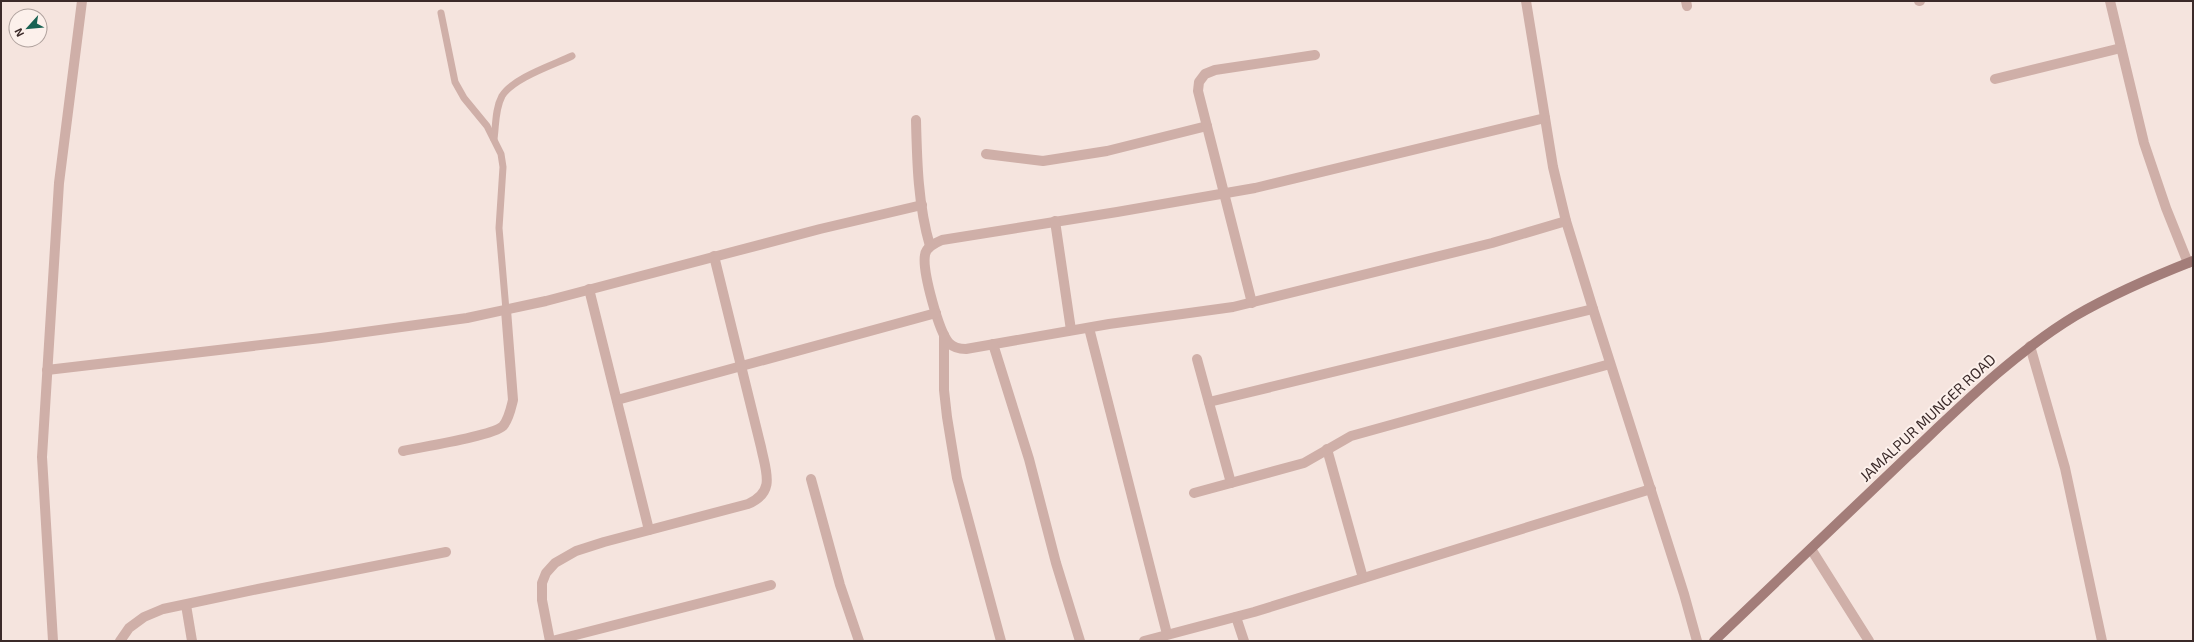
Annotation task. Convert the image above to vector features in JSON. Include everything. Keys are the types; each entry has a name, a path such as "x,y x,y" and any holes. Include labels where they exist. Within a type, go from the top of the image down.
{"street":[{"path":"53,641 42,457 59,183 82,1"},
{"path":"1526,1 1553,167 1566,221 1592,309 1651,489 1697,641"},
{"path":"2110,1 2144,143 2166,208 2190,262"},
{"path":"1995,79 2121,48"},
{"path":"1252,303 1198,91 1198,82 1205,74 1215,70 1315,55"},
{"path":"1545,118 1225,193 1055,222 956,236 942,240 930,246 925,254 925,270 936,312 944,335 949,343 957,348 993,344 1071,330 1197,313 1252,303 1492,243 1566,221"},
{"path":"916,120 918,171 925,227 930,246"},
{"path":"986,154 1043,161 1142,143 1208,126"},
{"path":"47,370 321,338 467,318 590,289 820,229 922,206"},
{"path":"1055,222 1071,330"},
{"path":"714,256 742,365 761,448 766,475 766,490 759,499 748,504 576,551 555,563 546,573 542,583 542,600 551,641 771,585"},
{"name":"JAMALPUR MUNGER ROAD","path":"1714,641 1958,408 2030,346 2074,316 2146,279 2190,262"},
{"path":"590,289 649,530"},
{"path":"1209,402 1592,309"},
{"path":"403,451 487,433 503,426 510,414 513,400 506,310"},
{"path":"617,400 936,312"},
{"path":"1089,328 1167,634"},
{"path":"944,335 944,390 957,478 1001,641"},
{"path":"993,344 1029,459 1056,563 1080,641"},
{"path":"2030,346 2065,468 2102,641"},
{"path":"1197,359 1231,483"},
{"path":"1194,493 1304,463 1351,436 1610,364"},
{"path":"1327,449 1363,578"},
{"path":"810,479 840,585 859,641"},
{"path":"1144,641 1236,617 1651,489"},
{"path":"1811,549 1869,641"},
{"path":"120,641 129,628 144,617 163,609 258,588 446,552"},
{"path":"186,605 192,641"},
{"path":"1236,617 1244,641"}],"lane":[{"path":"442,13 455,82 494,139 501,154 503,167 499,228 506,310"},
{"path":"494,139 497,111 502,96 511,86 572,56"}]}
